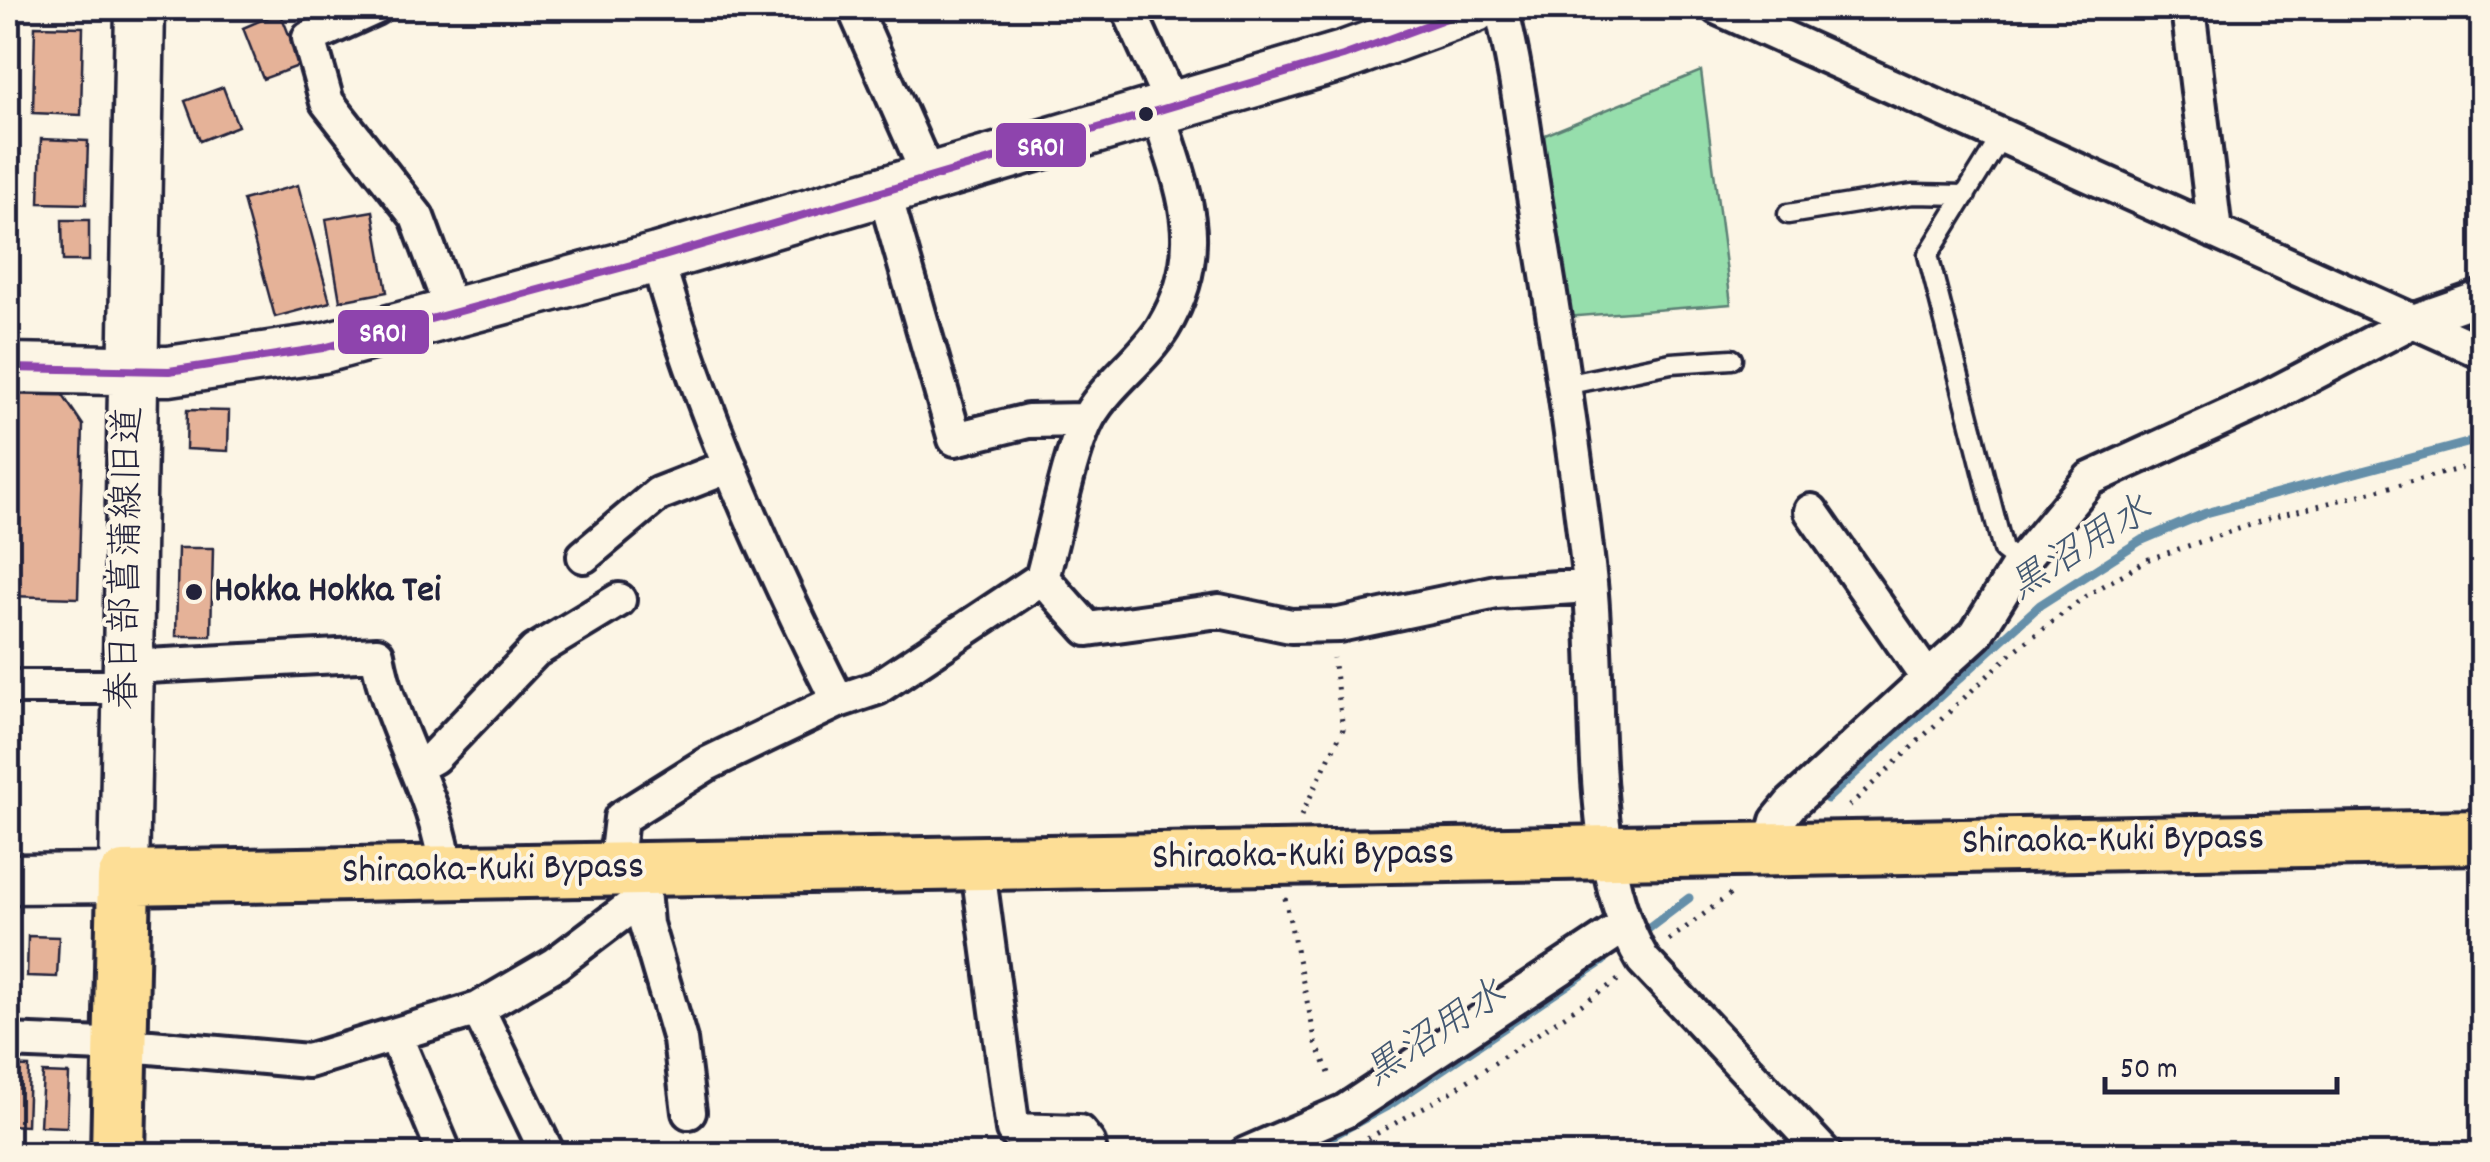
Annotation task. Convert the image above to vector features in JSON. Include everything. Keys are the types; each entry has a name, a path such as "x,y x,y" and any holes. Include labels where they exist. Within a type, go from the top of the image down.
{"main road":[{"name":"Shiraoka-Kuki Bypass","path":"124,878 446,872 633,878 976,862 2482,837"},
{"path":"118,1154 124,878"}],"street":[{"path":"8,368 133,372 140,8"},
{"path":"375,8 304,22 327,102 417,216 453,314"},
{"path":"854,8 928,174"},
{"path":"689,1112 680,1040 633,878 621,818 707,764 838,701 877,688 1042,578 1087,420 1103,394 1163,328 1192,254 1190,210 1164,107 1128,8"},
{"name":"春日部菖蒲線旧道","path":"124,878 133,372 266,359 453,314 657,258 928,174 1343,56 1474,8"},
{"path":"1501,8 1565,385 1590,586 1608,851 1623,927 1644,960 1825,1154"},
{"path":"1718,8 2482,352"},
{"path":"2188,8 2215,232"},
{"path":"883,188 956,439 1028,421 1087,420"},
{"path":"657,258 730,466 782,589 838,701"},
{"path":"1770,847 1778,821 1790,804 1976,634 2020,563 2090,478 2266,399 2413,321 2482,297"},
{"path":"584,556 658,494 730,466"},
{"path":"1811,512 1928,679"},
{"path":"1042,578 1088,630 1219,611 1292,626 1328,625 1496,592 1590,586"},
{"path":"416,766 434,757 534,652 619,600"},
{"path":"8,687 377,654 383,691 442,835 446,872"},
{"path":"976,862 1013,1130 1079,1132 1088,1143 1090,1154"},
{"path":"8,878 124,878"},
{"path":"8,1040 308,1061 478,1010 555,964 633,878"},
{"path":"1246,1154 1345,1111 1623,927"},
{"path":"478,1010 548,1154"},
{"path":"395,1035 445,1154"}],"lane":[{"path":"2001,138 1928,255 2003,550 2020,563"},
{"path":"1788,214 1912,194 1966,195"},
{"path":"1565,385 1670,363 1732,359"}],"path":[{"path":"1844,818 1849,806 2013,652 2086,596 2149,559 2236,528 2482,463"},
{"path":"1328,625 1343,729 1282,857 1286,908 1316,1043 1345,1111"},
{"path":"1661,946 1738,887"},
{"path":"1340,1154 1451,1092 1624,976"}],"green space":[{"path":"1701,71 1731,304 1565,317 1540,137"}],"building":[{"path":"280,12 301,65 263,79 243,28"},
{"path":"35,26 83,27 81,115 33,113"},
{"path":"223,87 238,126 200,141 185,101"},
{"path":"41,139 88,141 86,204 39,203"},
{"path":"298,185 330,302 275,317 243,200"},
{"path":"373,211 387,292 340,301 326,219"},
{"path":"62,220 89,220 89,261 63,261"},
{"path":"8,392 62,394 83,425 78,598 8,596"},
{"path":"187,410 229,411 228,451 186,449"},
{"name":"Hokka Hokka Tei","path":"178,548 213,548 211,636 176,636"},
{"path":"28,936 59,937 57,977 27,976"},
{"path":"9,1066 29,1067 27,1126 8,1125"},
{"path":"43,1073 69,1074 67,1127 40,1126"}],"waterway":[{"name":"黒沼用水","path":"1827,799 2040,605 2140,541 2206,513 2482,439"},
{"name":"黒沼用水","path":"1648,929 1689,898"},
{"name":"黒沼用水","path":"1299,1154 1391,1104 1603,961"}],"transit line":[{"name":"SR01","path":"8,368 169,371 323,348 657,258 1343,56 1474,8"}],"place":[{"name":"Hokka Hokka Tei","path":"194,592"}]}
